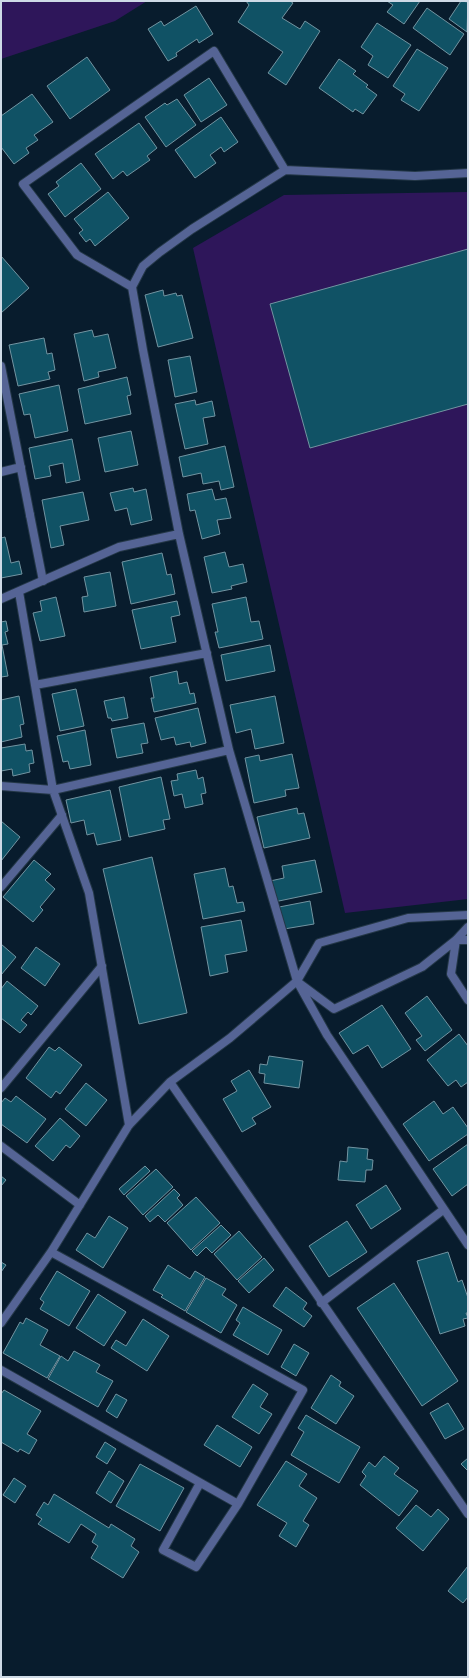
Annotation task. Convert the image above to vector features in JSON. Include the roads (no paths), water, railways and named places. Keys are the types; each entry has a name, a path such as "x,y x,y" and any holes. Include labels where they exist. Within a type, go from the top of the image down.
{"street":[{"path":"132,287 77,255 23,184 214,51 285,170"},
{"path":"468,173 415,176 285,170 192,229 160,252 143,266 132,287 179,534 229,750 297,981 327,1035 443,1210 468,1245"},
{"path":"1,366 43,581"},
{"path":"1,472 21,467"},
{"path":"1,599 119,547 179,534"},
{"path":"19,592 53,790 89,893 129,1125"},
{"path":"35,685 207,652"},
{"path":"1,786 53,790 229,750"},
{"path":"1,887 62,815"},
{"path":"1,1323 51,1252 129,1125 170,1082 230,1038 297,981 319,943 408,918 468,916"},
{"path":"297,981 334,1009 422,967 456,940 468,927"},
{"path":"456,940 468,940"},
{"path":"456,940 451,974 468,1000"},
{"path":"1,1088 102,966"},
{"path":"170,1082 468,1514"},
{"path":"1,1146 80,1205"},
{"path":"321,1303 443,1210"},
{"path":"51,1252 303,1390 238,1504 196,1567 163,1550 200,1483"},
{"path":"1,1370 238,1504"}]}
